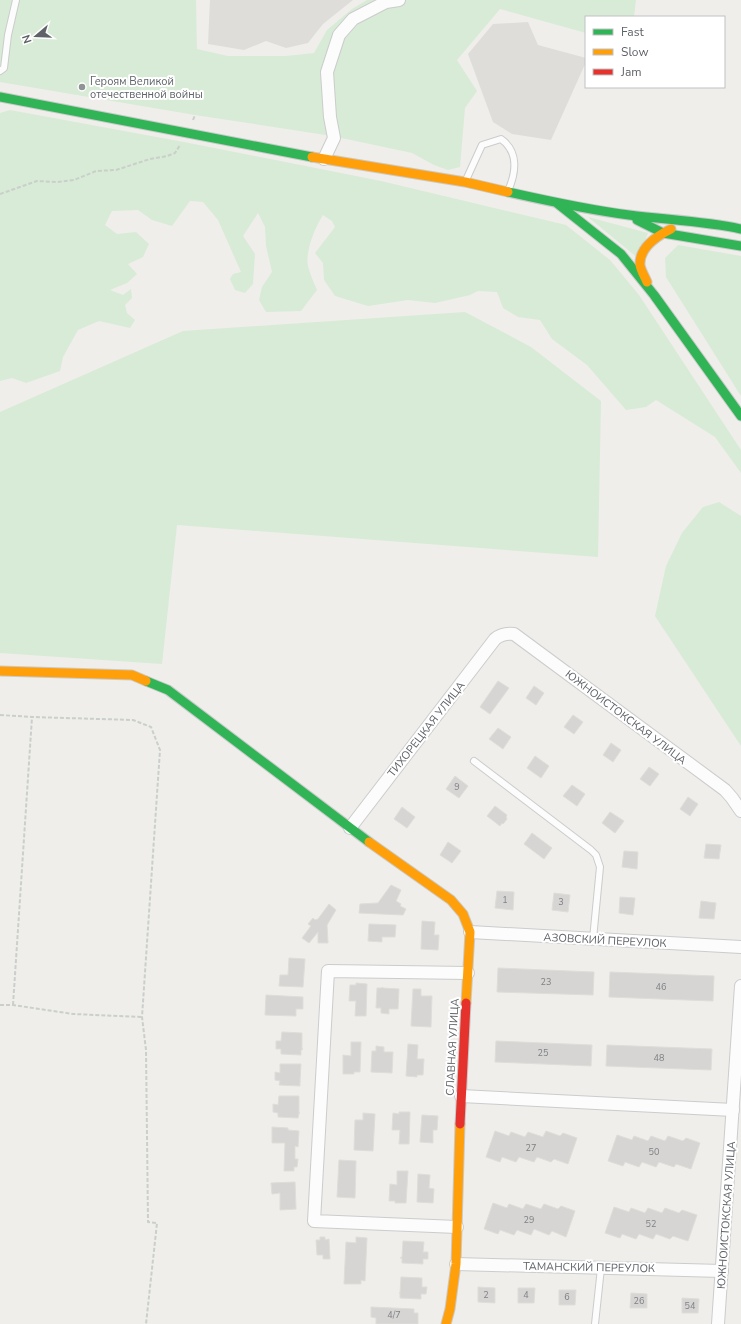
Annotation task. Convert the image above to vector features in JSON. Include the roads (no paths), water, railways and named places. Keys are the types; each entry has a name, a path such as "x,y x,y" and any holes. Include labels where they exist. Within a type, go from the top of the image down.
{"street":[{"path":"324,159 334,138 330,117 327,72 339,35 353,19 386,2 399,0"},
{"path":"0,97 324,159 465,182 628,216 696,222 741,229"},
{"path":"556,202 621,254 654,295 741,416"},
{"path":"628,216 663,233 741,246"},
{"path":"654,295 640,264 642,254 646,247 663,233 679,225 696,222"},
{"name":"ЮЖНОИСТОКСКАЯ УЛИЦА","path":"504,634 514,634 725,790 741,811"},
{"name":"ТИХОРЕЦКАЯ УЛИЦА","path":"350,828 495,638 504,634"},
{"name":"СЛАВНАЯ УЛИЦА","path":"0,671 132,675 168,690 350,828 451,900 462,912 470,932 461,1096 456,1264 450,1310 446,1324"},
{"name":"АЗОВСКИЙ ПЕРЕУЛОК","path":"470,932 741,947"},
{"path":"457,1227 314,1221 328,971 468,973"},
{"name":"ЮЖНОИСТОКСКАЯ УЛИЦА","path":"718,1324 741,986"},
{"path":"461,1096 733,1110"},
{"name":"ТАМАНСКИЙ ПЕРЕУЛОК","path":"456,1264 722,1271"}],"lane":[{"path":"0,71 4,68 8,35 16,0"},
{"path":"465,182 482,145 500,139 508,144 515,163 514,178 508,191"},
{"path":"474,761 596,855 600,867 593,939"},
{"path":"595,1324 601,1268"}],"place":[{"name":"Героям Великой отечественной войны","path":"82,87"}]}
